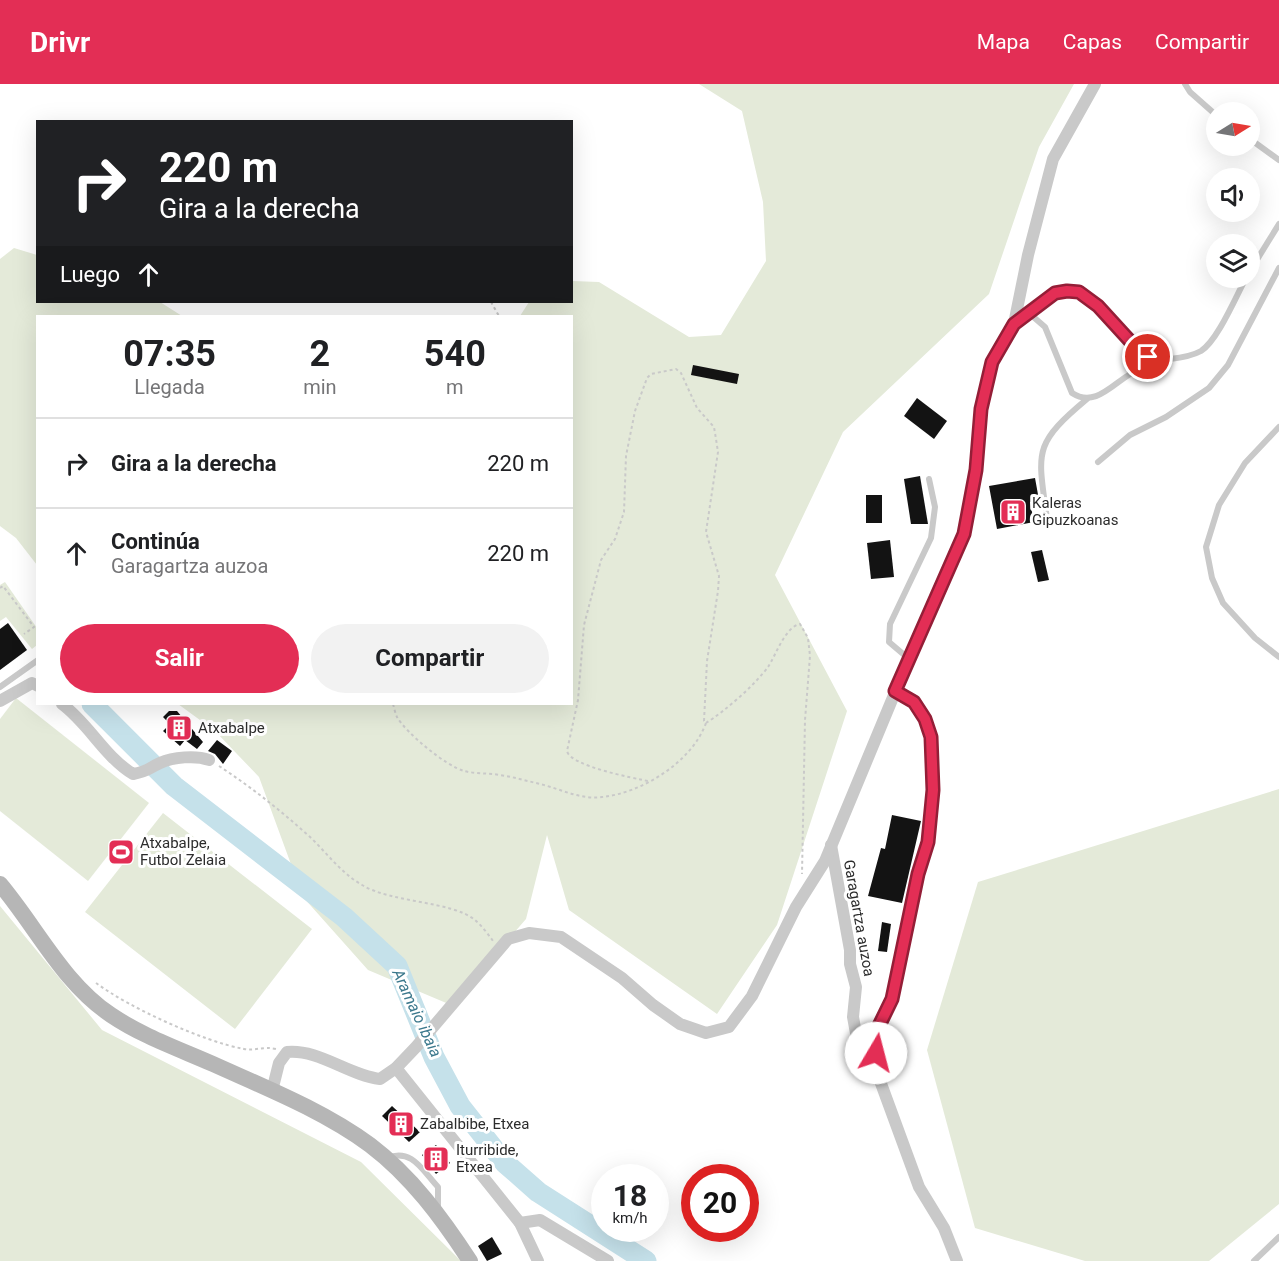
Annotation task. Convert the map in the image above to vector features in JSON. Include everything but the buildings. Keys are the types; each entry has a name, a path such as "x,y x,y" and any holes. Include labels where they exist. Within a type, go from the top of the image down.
{"main road":[{"path":"0,884 72,980 92,1001 112,1016 149,1037 272,1091 331,1120 370,1146 402,1173 437,1214 470,1261"}],"street":[{"path":"272,1091 279,1063 287,1052 303,1051 364,1077 380,1079 396,1068 416,1047 508,939 529,933 561,937 606,966 652,1005 680,1024 706,1033 729,1027 752,996 800,900 825,861 895,691 964,534 976,470 981,409 989,372 992,362 1014,324 1030,244 1053,159 1095,84"},
{"path":"0,701 24,686 32,683 36,685"},
{"path":"63,705 77,716 122,767 133,774 147,772 160,763 193,757 209,760"},
{"name":"Garagartza auzoa","path":"831,844 850,950 850,964 856,987 853,1017 860,1056 879,1078 920,1187 944,1228 957,1261"},
{"path":"396,1068 519,1223 538,1261"},
{"path":"519,1223 540,1220 608,1261"}],"lane":[{"path":"1185,84 1190,92 1206,106"},
{"path":"1260,146 1279,160"},
{"path":"1260,255 1279,224"},
{"path":"1098,462 1130,435 1166,417 1209,388 1228,365 1279,268"},
{"path":"1014,324 1055,293 1079,292 1098,306 1148,357 1164,360 1180,358 1201,351 1213,338 1240,288"},
{"path":"1030,314 1045,327 1072,393 1081,399 1105,392 1140,369 1164,360"},
{"path":"1047,519 1040,471 1041,456 1049,435 1087,399"},
{"path":"1279,427 1245,463 1224,496 1206,547 1212,578 1223,603 1254,638 1279,657"},
{"path":"909,659 889,642 890,624 930,538 935,507 929,479"},
{"path":"0,687 36,661"},
{"path":"879,1078 875,1034 892,999 918,874 928,842 933,790 931,737 925,719 914,702 895,691"},
{"path":"1254,1261 1279,1237"}],"path":[{"path":"648,781 606,771 572,759 567,751 578,700 585,625 601,560 615,539 624,512 626,456 635,411 647,378 660,370 676,369 681,374 697,408 714,427 718,452 706,532 719,576 704,688 704,721 706,723"},
{"path":"0,588 3,586 34,627 24,634"},
{"path":"393,705 396,717 413,735 448,763 462,770 499,774 579,796 600,797 620,794 648,781 691,750 701,738 706,723 756,681 767,668 788,632 794,625 800,624 808,638 810,656 805,720 804,848 800,900"},
{"path":"209,760 251,787 310,838 339,868 364,886 402,900 452,910 474,919 500,948"},
{"path":"92,980 140,1008 183,1028 247,1049 264,1046 287,1052"}],"green space":[{"path":"699,84 1074,84 1039,147 989,294 843,432 775,575 847,711 777,925 717,1014 569,910 547,835 526,919 451,1005 368,970 303,897 259,777 215,731 179,705 573,705 573,315 521,315 528,303 573,303 573,281 599,282 689,337 721,335 766,261 763,202 742,111"},
{"path":"14,248 36,255 36,303 162,303 180,315 36,315 36,564 16,538 0,526 0,259"},
{"path":"5,582 36,627 36,646 32,649 6,617 0,621 0,585"},
{"path":"16,698 149,803 88,881 0,811 0,719"},
{"path":"1279,789 1279,1204 1209,1261 1085,1261 975,1228 927,1050 978,882"},
{"path":"163,813 312,929 235,1029 85,912"},
{"path":"0,906 102,1030 361,1162 461,1261 0,1261"}],"waterway":[{"name":"Aramaio ibaia","path":"93,705 174,786 344,917 397,966 434,1057 460,1106 505,1163 538,1192 646,1261"}],"place":[{"name":"Kaleras Gipuzkoanas","path":"1013,512"},
{"name":"Atxabalpe","path":"179,728"},
{"name":"Atxabalpe, Futbol Zelaia","path":"121,852"},
{"name":"Zabalbibe, Etxea","path":"401,1124"},
{"name":"Iturribide, Etxea","path":"436,1159"}],"route":[{"path":"876,1053 875,1034 892,999 918,874 928,842 933,790 931,737 925,719 914,702 895,691 964,534 976,470 981,409 992,362 1014,324 1055,293 1067,291 1079,292 1098,306 1148,357"}]}
